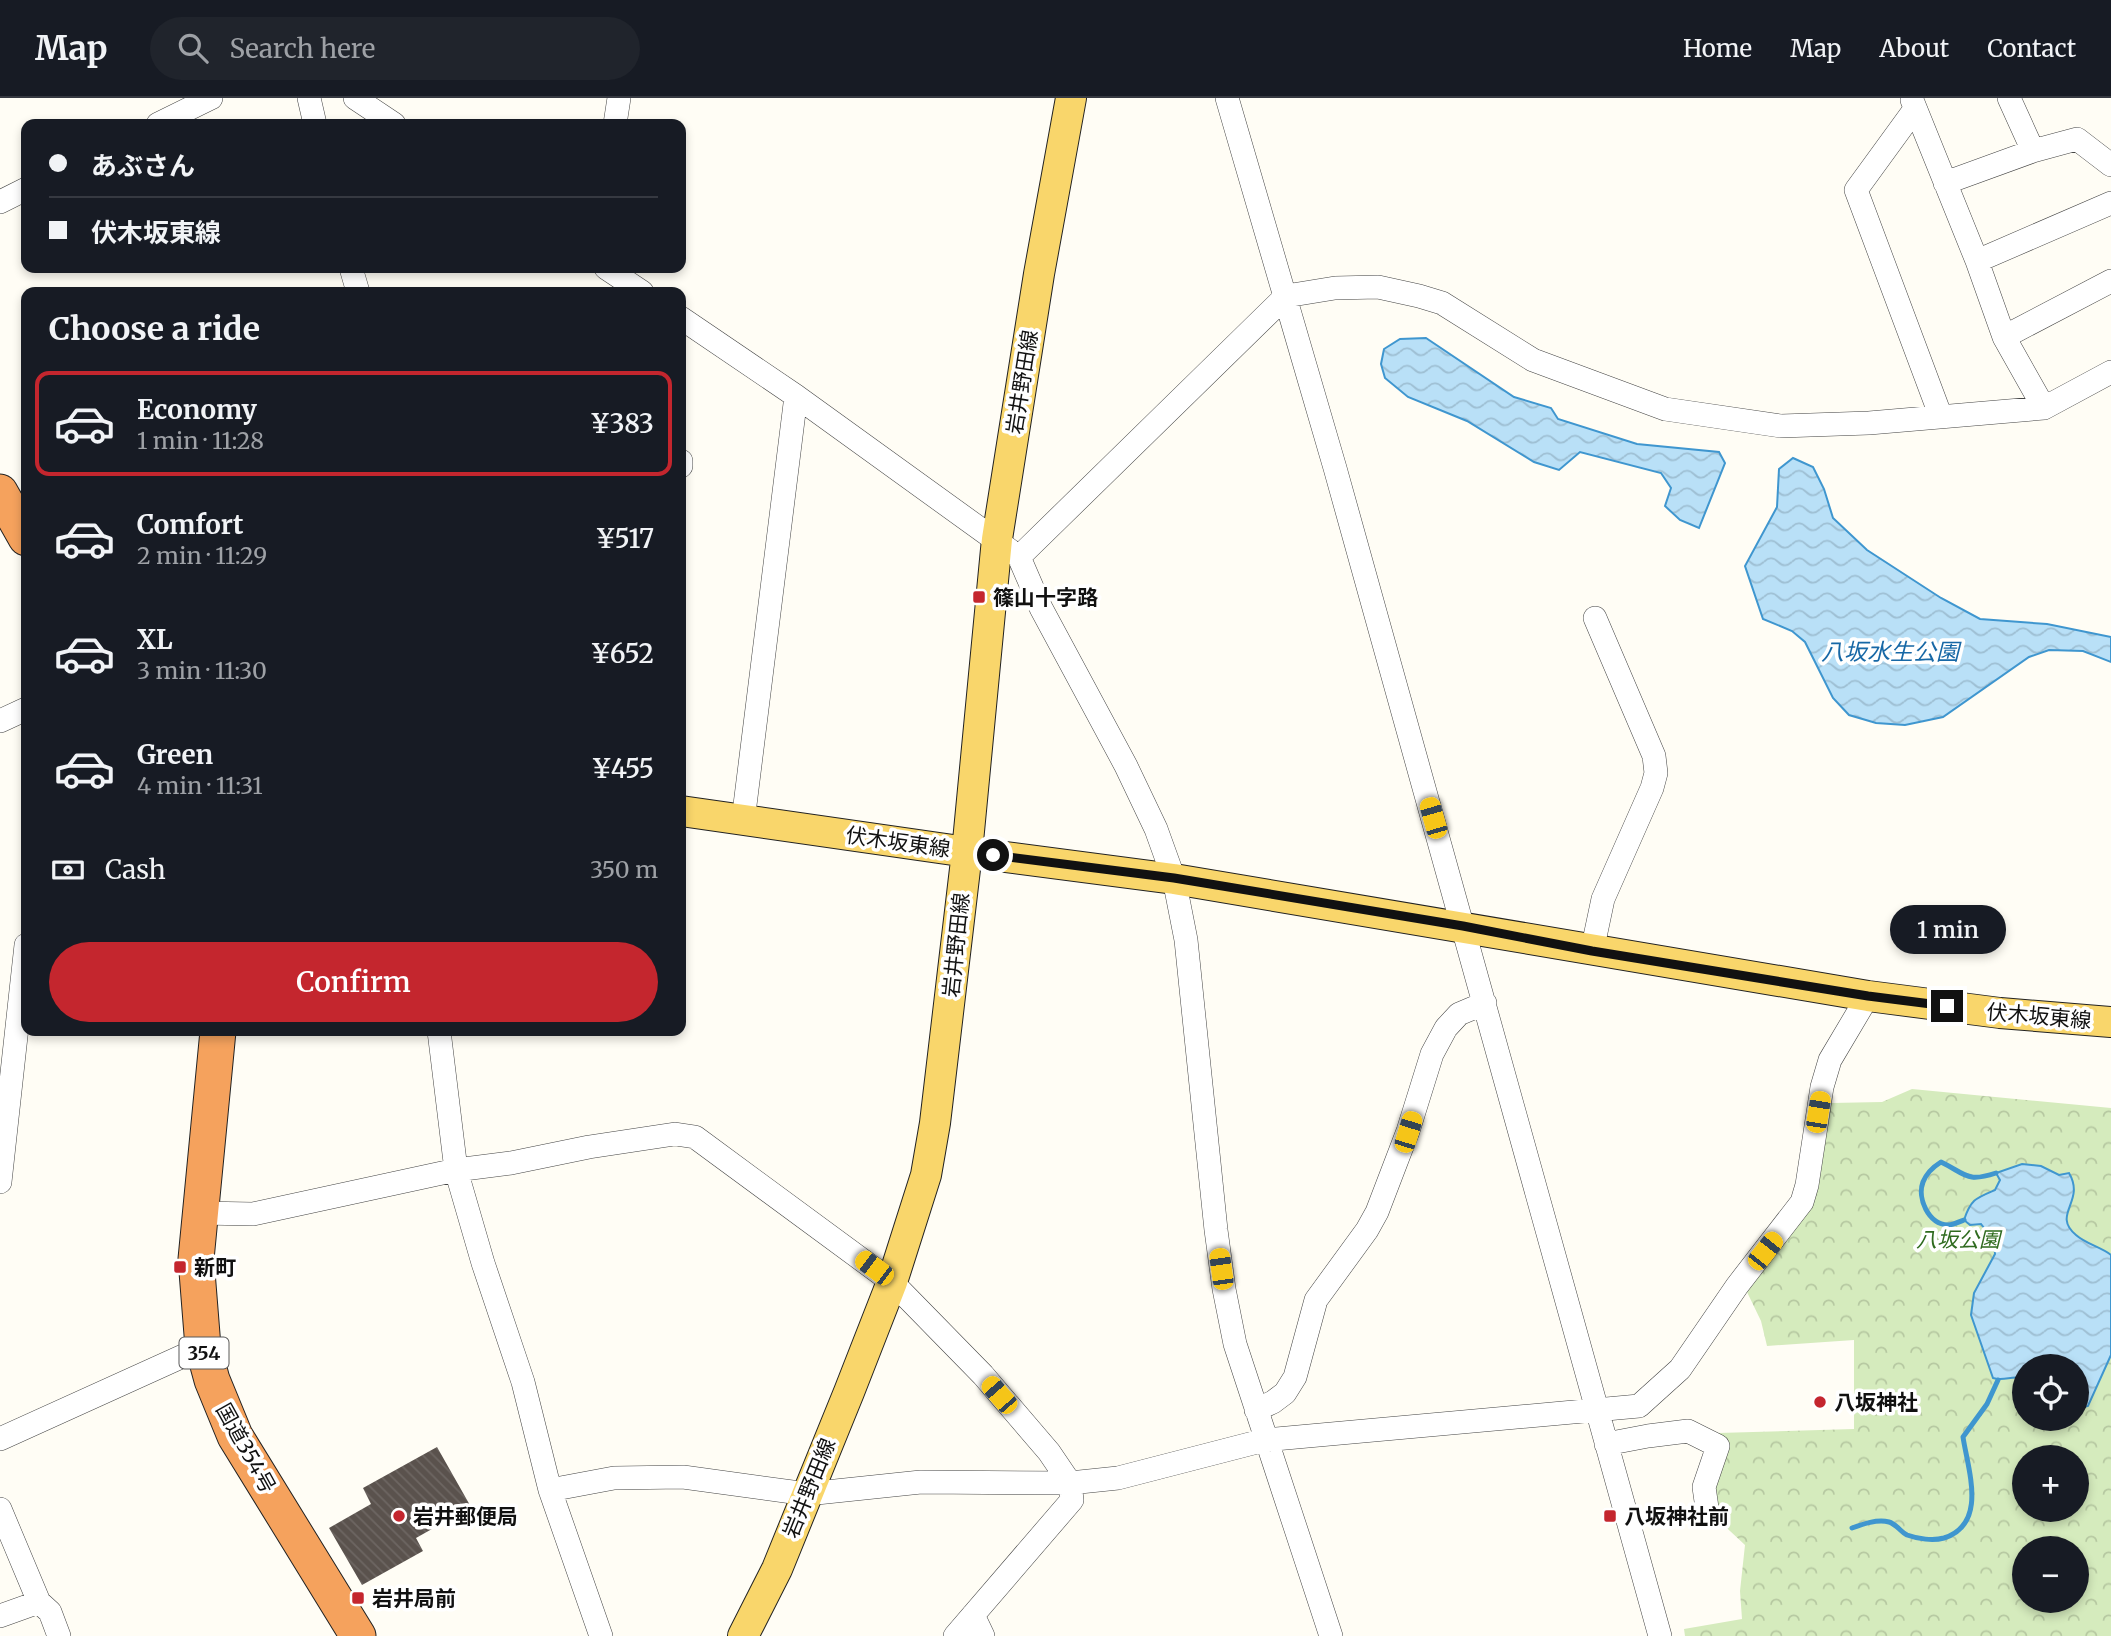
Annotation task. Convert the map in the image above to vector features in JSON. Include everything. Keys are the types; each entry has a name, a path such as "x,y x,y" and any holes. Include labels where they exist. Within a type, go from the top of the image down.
{"highway":[{"path":"0,492 21,529"},
{"name":"国道354号","path":"218,1036 196,1259 203,1347 216,1392 235,1436 358,1636"}],"main road":[{"name":"岩井野田線","path":"743,1636 776,1569 892,1282 926,1175 1008,548 1041,262 1071,98"},
{"name":"伏木坂東線","path":"686,812 1174,878 1868,996 2000,1013 2111,1022"}],"street":[{"path":"309,98 314,119"},
{"path":"355,98 386,119"},
{"path":"616,119 619,98"},
{"path":"1227,98 1286,296 1660,1636"},
{"path":"2009,98 2033,151"},
{"path":"168,119 206,99"},
{"path":"1913,103 1856,190 1941,417"},
{"path":"1913,103 1977,261 2004,337 2044,408"},
{"path":"1945,183 2033,151 2077,139 2111,165"},
{"path":"0,202 21,192"},
{"path":"1977,261 2111,203"},
{"path":"612,273 630,287"},
{"path":"2004,337 2111,281"},
{"path":"1008,548 1286,296 1335,288 1378,287 1442,303 1533,360 1665,409 1781,426 1869,423 2044,408 2111,372"},
{"path":"686,321 796,396 1008,548 1126,766 1156,829 1174,878 1186,940 1216,1230 1235,1344 1331,1636"},
{"path":"743,821 796,396"},
{"path":"1592,951 1603,899 1621,853 1652,788 1656,773 1654,756 1595,618"},
{"path":"0,721 21,711"},
{"path":"0,1182 21,991"},
{"path":"550,1490 614,1478 683,1477 807,1494 921,1482 1070,1483 1118,1478 1265,1440 1639,1406 1680,1369 1737,1286 1802,1202 1822,1087 1830,1060 1868,996"},
{"path":"1256,1410 1285,1393 1295,1377 1315,1300 1367,1230 1377,1212 1408,1132 1432,1054 1446,1028 1459,1014 1485,1003"},
{"path":"440,1036 456,1170 483,1263 523,1382 550,1490 601,1636"},
{"path":"200,1213 253,1214 456,1170 511,1163 650,1137 675,1134 695,1137 892,1282 983,1375 1049,1452 1070,1483 1072,1500 955,1636"},
{"path":"0,1439 203,1347"},
{"path":"1606,1444 1688,1432 1718,1446 1704,1487 1708,1514"},
{"path":"0,1509 39,1602 50,1612 59,1636"},
{"path":"0,1616 39,1602"},
{"path":"973,1615 983,1636"}],"green space":[{"name":"八坂公園","path":"1912,1089 2111,1108 2111,1636 1685,1636 1684,1629 1742,1619 1740,1591 1745,1545 1715,1517 1708,1491 1718,1433 1854,1429 1854,1340 1767,1346 1761,1321 1747,1292 1812,1200 1831,1103 1882,1102"}],"water":[{"path":"1426,338 1514,397 1551,408 1558,419 1637,444 1719,452 1725,463 1699,528 1680,520 1665,506 1671,488 1661,473 1580,452 1559,470 1534,462 1467,421 1408,397 1385,378 1381,364 1384,349 1400,339"},
{"name":"八坂水生公園","path":"1793,458 1813,467 1824,489 1833,518 1867,550 1941,598 1980,619 2047,624 2111,637 2111,662 2083,651 2049,650 2029,657 1943,717 1905,725 1876,723 1849,715 1833,698 1805,642 1792,631 1763,619 1745,566 1777,507 1779,469"},
{"path":"2022,1164 2041,1166 2059,1175 2069,1173 2074,1192 2067,1214 2069,1227 2080,1238 2111,1255 2111,1355 2089,1404 2089,1354 2012,1354 2012,1378 1993,1378 1971,1315 1974,1293 1995,1254 1994,1241 1981,1224 1970,1225 1964,1220 1975,1200 1995,1190 2000,1180 1996,1173"}],"building":[{"path":"437,1447 471,1507 416,1538 423,1551 362,1585 329,1528 371,1504 363,1488"}],"waterway":[{"path":"1964,1220 1954,1224 1941,1224 1930,1215 1922,1195 1926,1175 1941,1162 1967,1176 1978,1177 1996,1173"},
{"path":"1852,1528 1884,1521 1894,1524 1907,1535 1930,1539 1944,1538 1958,1531 1971,1509 1972,1495 1963,1437 1987,1404 1998,1380"}],"place":[{"name":"篠山十字路","path":"979,597"},
{"name":"新町","path":"180,1267"},
{"name":"八坂神社","path":"1820,1402"},
{"name":"岩井郵便局","path":"399,1516"},
{"name":"八坂神社前","path":"1610,1516"},
{"name":"岩井局前","path":"358,1598"}],"route":[{"path":"993,855 1174,878 1463,926 1592,951 1868,996 1947,1006"}]}
